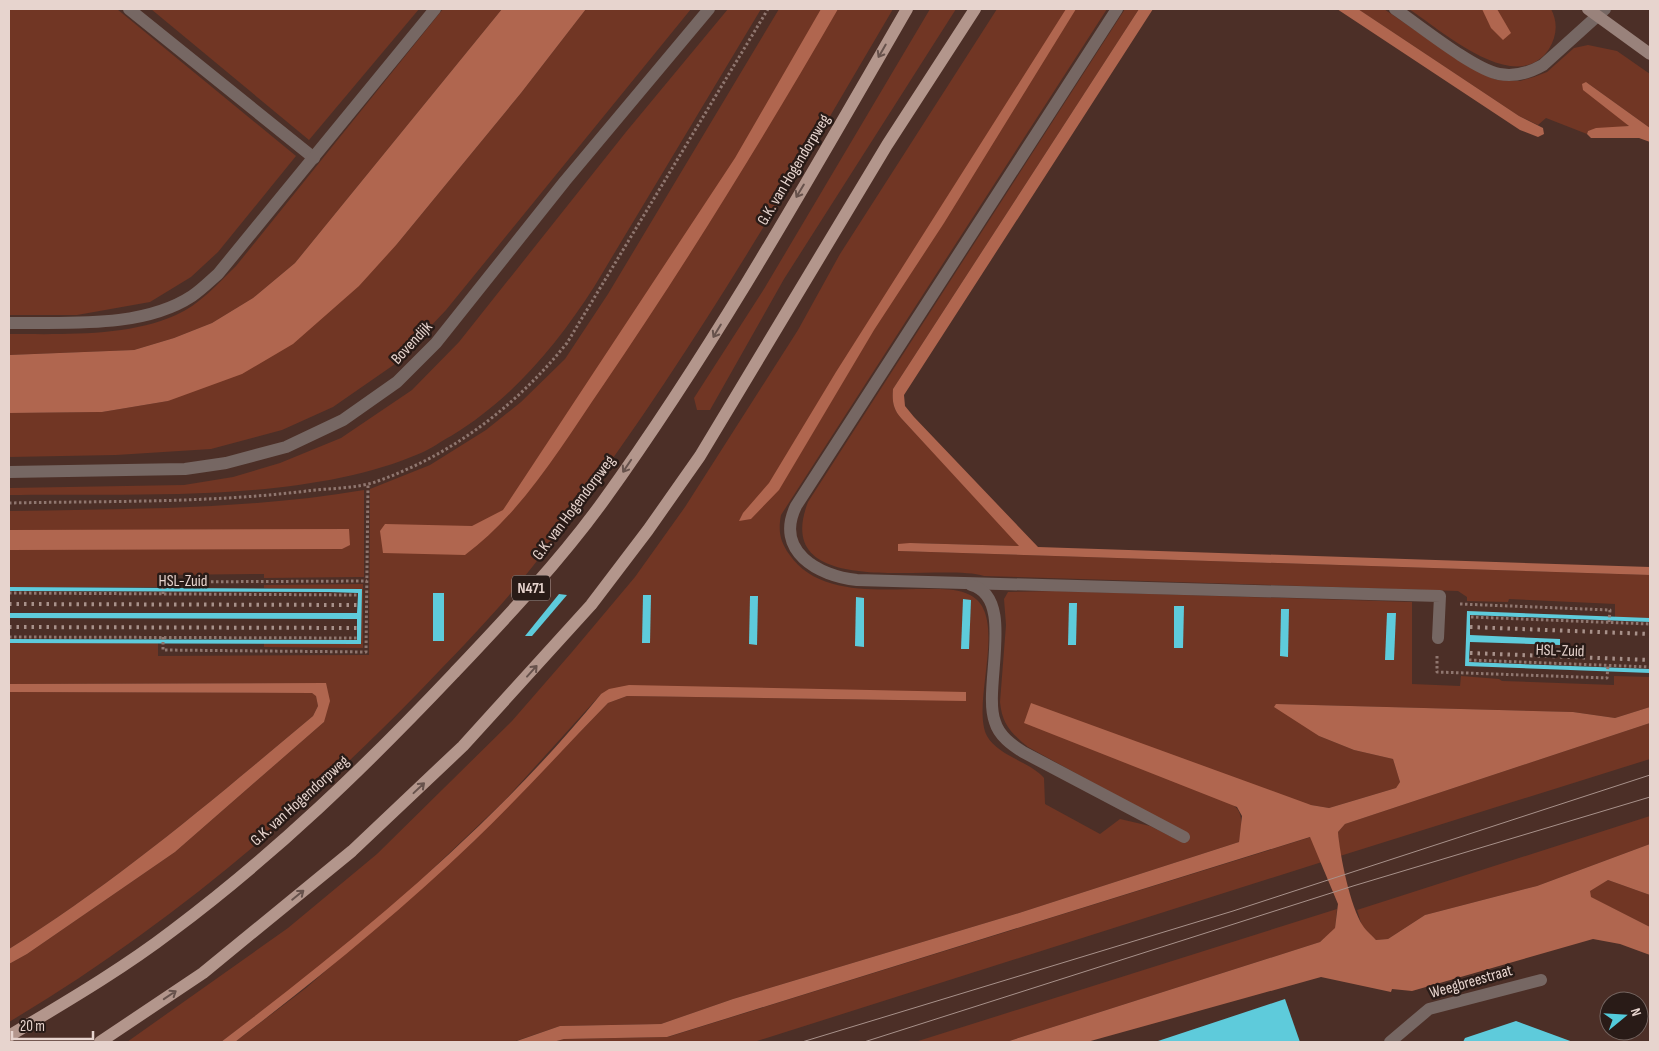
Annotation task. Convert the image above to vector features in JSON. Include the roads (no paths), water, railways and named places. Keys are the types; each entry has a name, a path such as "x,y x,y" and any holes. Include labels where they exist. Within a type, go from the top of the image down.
{"main road":[{"name":"G.K. van Hogendorpweg","path":"9,1036 75,996 172,931 316,813 420,709 498,627 603,502 707,348 907,9"},
{"path":"100,1042 203,973 352,851 463,746 590,605 648,530 700,456 887,145 975,9"}],"street":[{"path":"129,9 314,158"},
{"path":"9,323 112,321 155,312 191,297 218,274 435,9"},
{"name":"Bovendijk","path":"9,472 185,469 226,464 286,447 343,420 397,382 436,343 565,182 709,9"},
{"path":"1118,9 790,519 789,537 793,545 813,566 827,574 858,580 1440,596 1438,638"},
{"path":"1395,9 1471,60 1496,73 1506,75 1519,74 1543,65 1597,11 1650,54"},
{"path":"961,582 978,586 985,591 992,604 995,634 991,704 995,724 1002,735 1023,752 1184,837"},
{"name":"Weegbreestraat","path":"1390,1042 1429,1009 1541,980"}],"tram line":[{"path":"802,1042 1233,911 1650,775"},
{"path":"864,1042 1353,886 1650,797"}],"railway":[{"path":"9,604 357,605"},
{"path":"9,627 357,628"},
{"path":"1470,627 1650,634"},
{"path":"1470,653 1650,660"}]}
